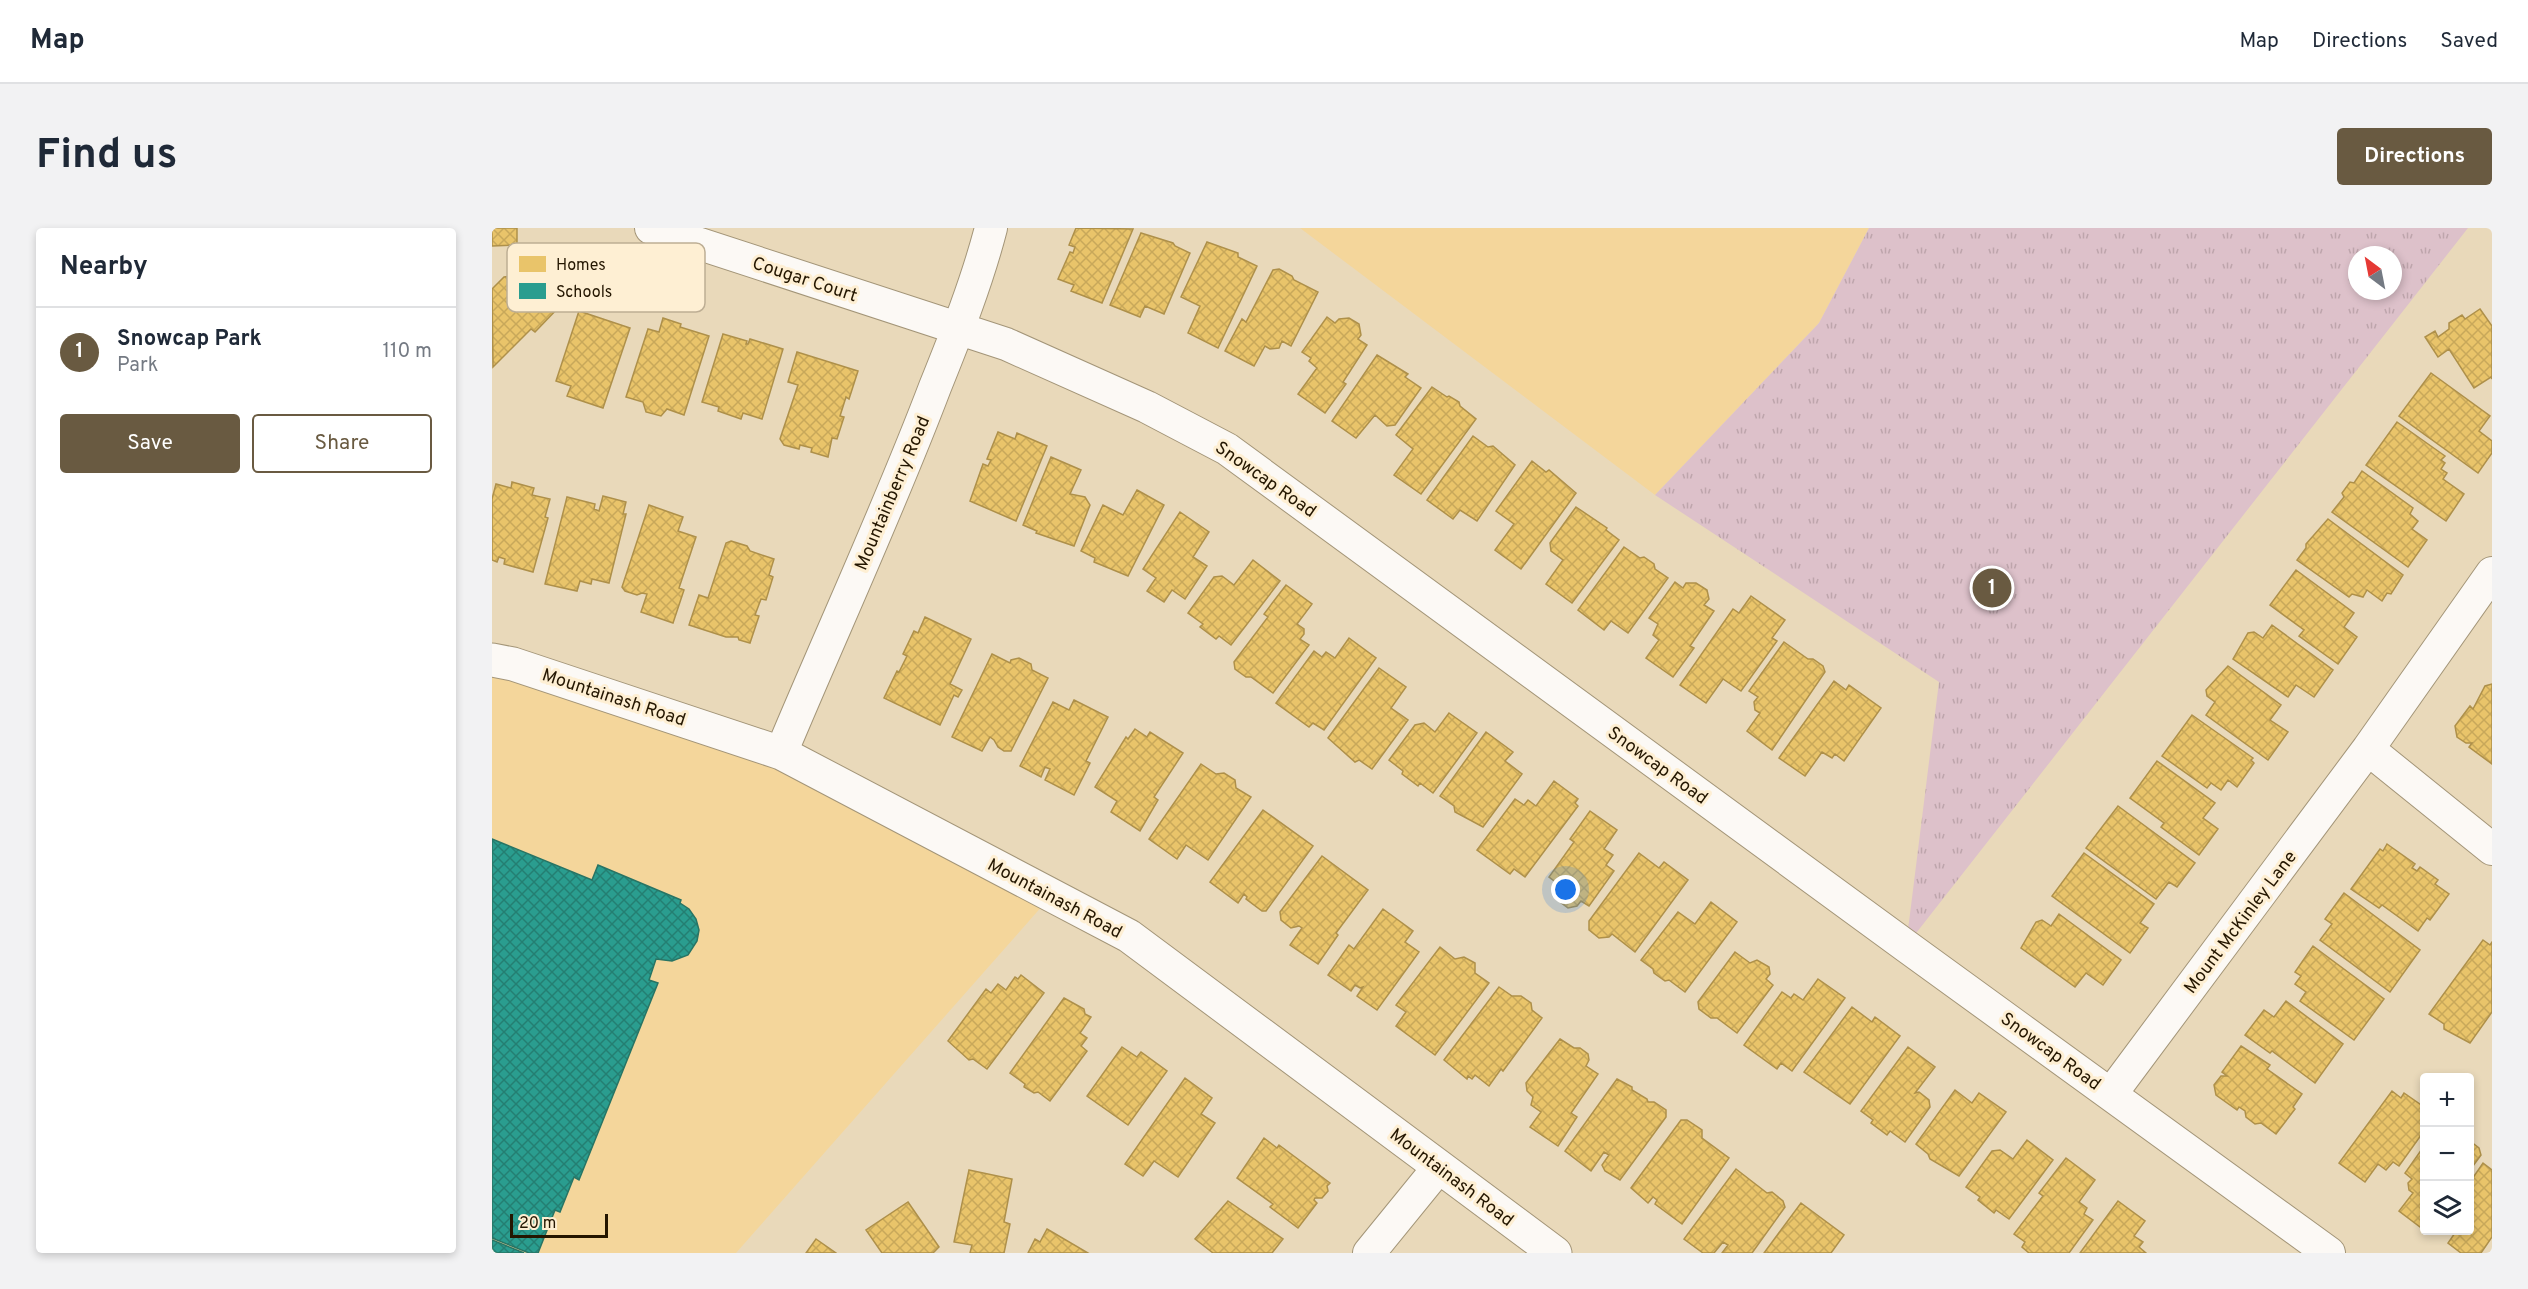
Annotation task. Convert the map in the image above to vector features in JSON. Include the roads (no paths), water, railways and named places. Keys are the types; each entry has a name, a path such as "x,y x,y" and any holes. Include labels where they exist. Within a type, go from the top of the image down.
{"street":[{"name":"Cougar Court","path":"651,228 697,243"},
{"name":"Mountainberry Road","path":"781,753 917,436 985,254 991,228"},
{"name":"Cougar Court","path":"705,246 958,329"},
{"name":"Snowcap Road","path":"958,329 1006,344 1147,407 1227,449 2329,1253"},
{"name":"Mount McKinley Lane","path":"2111,1094 2368,749 2492,573"},
{"name":"Mountainash Road","path":"492,660 513,664 781,753 1129,936 1555,1253"},
{"path":"2368,749 2492,849"},
{"path":"1370,1253 1439,1167"}],"place":[{"name":"Snowcap Park","path":"1992,588"}]}
